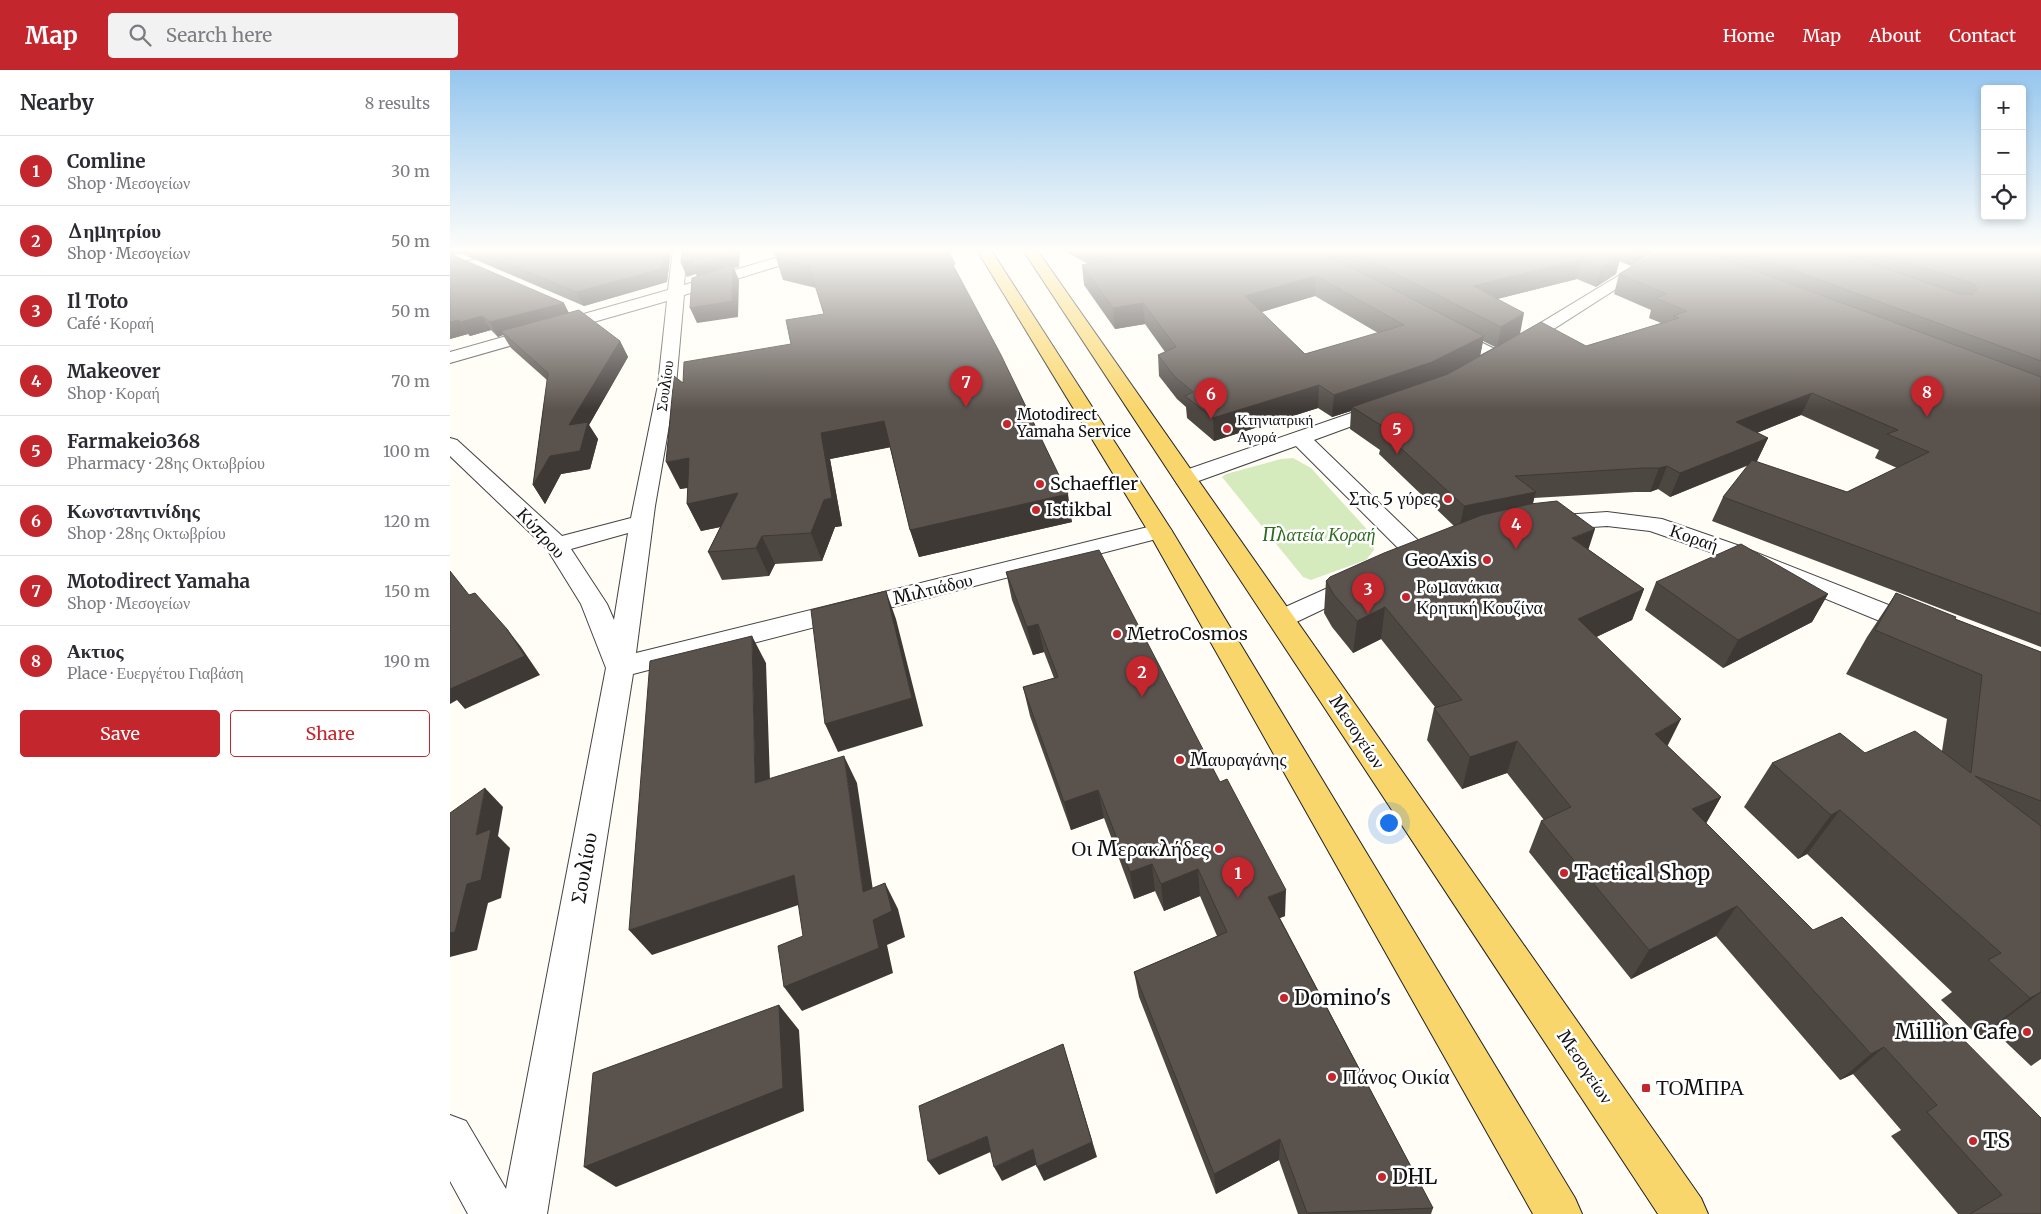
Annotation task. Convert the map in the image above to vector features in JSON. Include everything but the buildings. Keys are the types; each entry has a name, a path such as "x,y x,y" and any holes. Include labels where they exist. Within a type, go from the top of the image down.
{"main road":[{"path":"1017,303 1160,531 1559,1214"},
{"name":"Μεσογείων","path":"1066,303 1685,1214"}],"street":[{"path":"450,358 642,303"},
{"name":"Σουλίου","path":"524,1214 620,667 642,522 667,385 675,303"},
{"path":"1480,367 1574,303"},
{"path":"566,307 593,318"},
{"path":"1436,324 1497,357"},
{"path":"1185,478 1400,403"},
{"path":"1299,437 1418,554"},
{"name":"Κύπρου","path":"450,444 557,545 594,604 620,667"},
{"name":"Κοραή","path":"1522,526 1565,520 1606,519 1654,524 1728,550 1940,635"},
{"path":"557,545 642,522"},
{"name":"Μιλτιάδου","path":"620,667 1160,531"},
{"path":"1281,620 1442,544"},
{"path":"450,1137 494,1214"}],"green space":[{"name":"Πλατεία Κοραή","path":"1293,458 1311,468 1373,536 1374,550 1366,560 1311,580 1303,577 1222,477 1226,474 1281,459"}],"place":[{"name":"Motodirect Yamaha","path":"966,407"},
{"name":"Ακτιος","path":"1927,417"},
{"name":"Κωνσταντινίδης","path":"1211,419"},
{"name":"Motodirect Yamaha Service","path":"1007,424"},
{"name":"Κτηνιατρική Αγορά","path":"1227,429"},
{"name":"Farmakeio368","path":"1397,454"},
{"name":"Schaeffler","path":"1040,484"},
{"name":"Στις 5 γύρες","path":"1448,499"},
{"name":"Istikbal","path":"1036,510"},
{"name":"Makeover","path":"1516,549"},
{"name":"GeoAxis","path":"1487,560"},
{"name":"Ρωμανάκια Κρητική Κουζίνα","path":"1406,597"},
{"name":"Il Toto","path":"1368,614"},
{"name":"MetroCosmos","path":"1117,634"},
{"name":"Δημητρίου","path":"1142,697"},
{"name":"Μαυραγάνης","path":"1180,760"},
{"name":"Οι Μερακλήδες","path":"1219,849"},
{"name":"Tactical Shop","path":"1564,873"},
{"name":"Comline","path":"1238,898"},
{"name":"Domino's","path":"1284,998"},
{"name":"Million Cafe","path":"2027,1032"},
{"name":"Πάνος Οικία","path":"1332,1077"},
{"name":"ΤΟΜΠΡΑ","path":"1646,1088"},
{"name":"TS","path":"1973,1141"},
{"name":"DHL","path":"1382,1177"}]}
